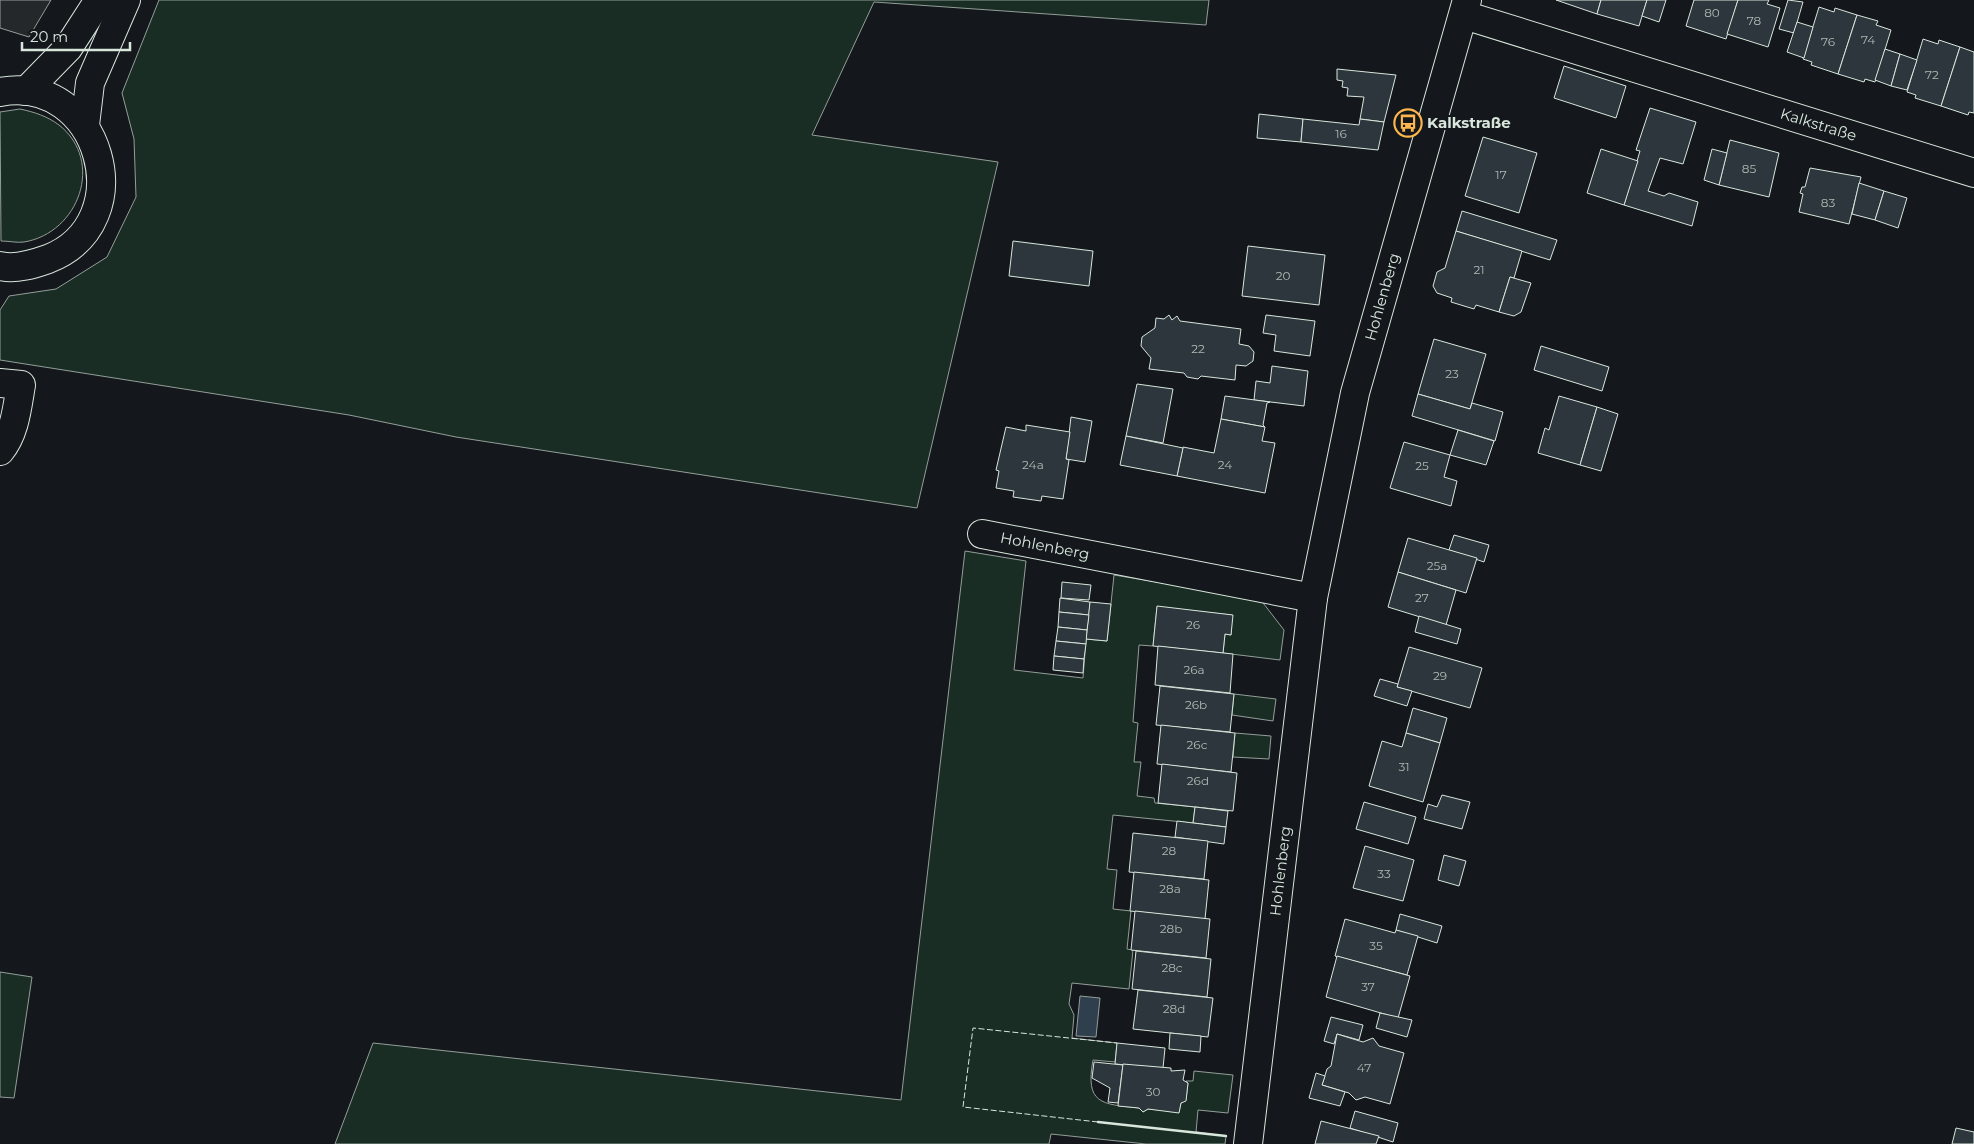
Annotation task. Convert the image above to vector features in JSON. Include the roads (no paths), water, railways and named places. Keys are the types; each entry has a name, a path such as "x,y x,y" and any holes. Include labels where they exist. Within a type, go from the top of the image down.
{"street":[{"path":"13,92 68,48 99,0"},
{"path":"85,125 90,83 126,0"},
{"name":"Kalkstraße","path":"1465,8 1974,173"},
{"name":"Hohlenberg","path":"1248,1144 1313,598 1355,393 1465,8"},
{"path":"1,267 33,265 60,254 82,235 97,210 103,180 98,151 85,125 68,109 48,98 13,92"},
{"path":"0,383 20,385 17,414 6,443 0,451"},
{"name":"Hohlenberg","path":"982,534 1313,598"}],"water":[{"path":"1080,996 1100,998 1096,1037 1076,1036"}],"place":[{"name":"Kalkstraße","path":"1408,123"}]}
